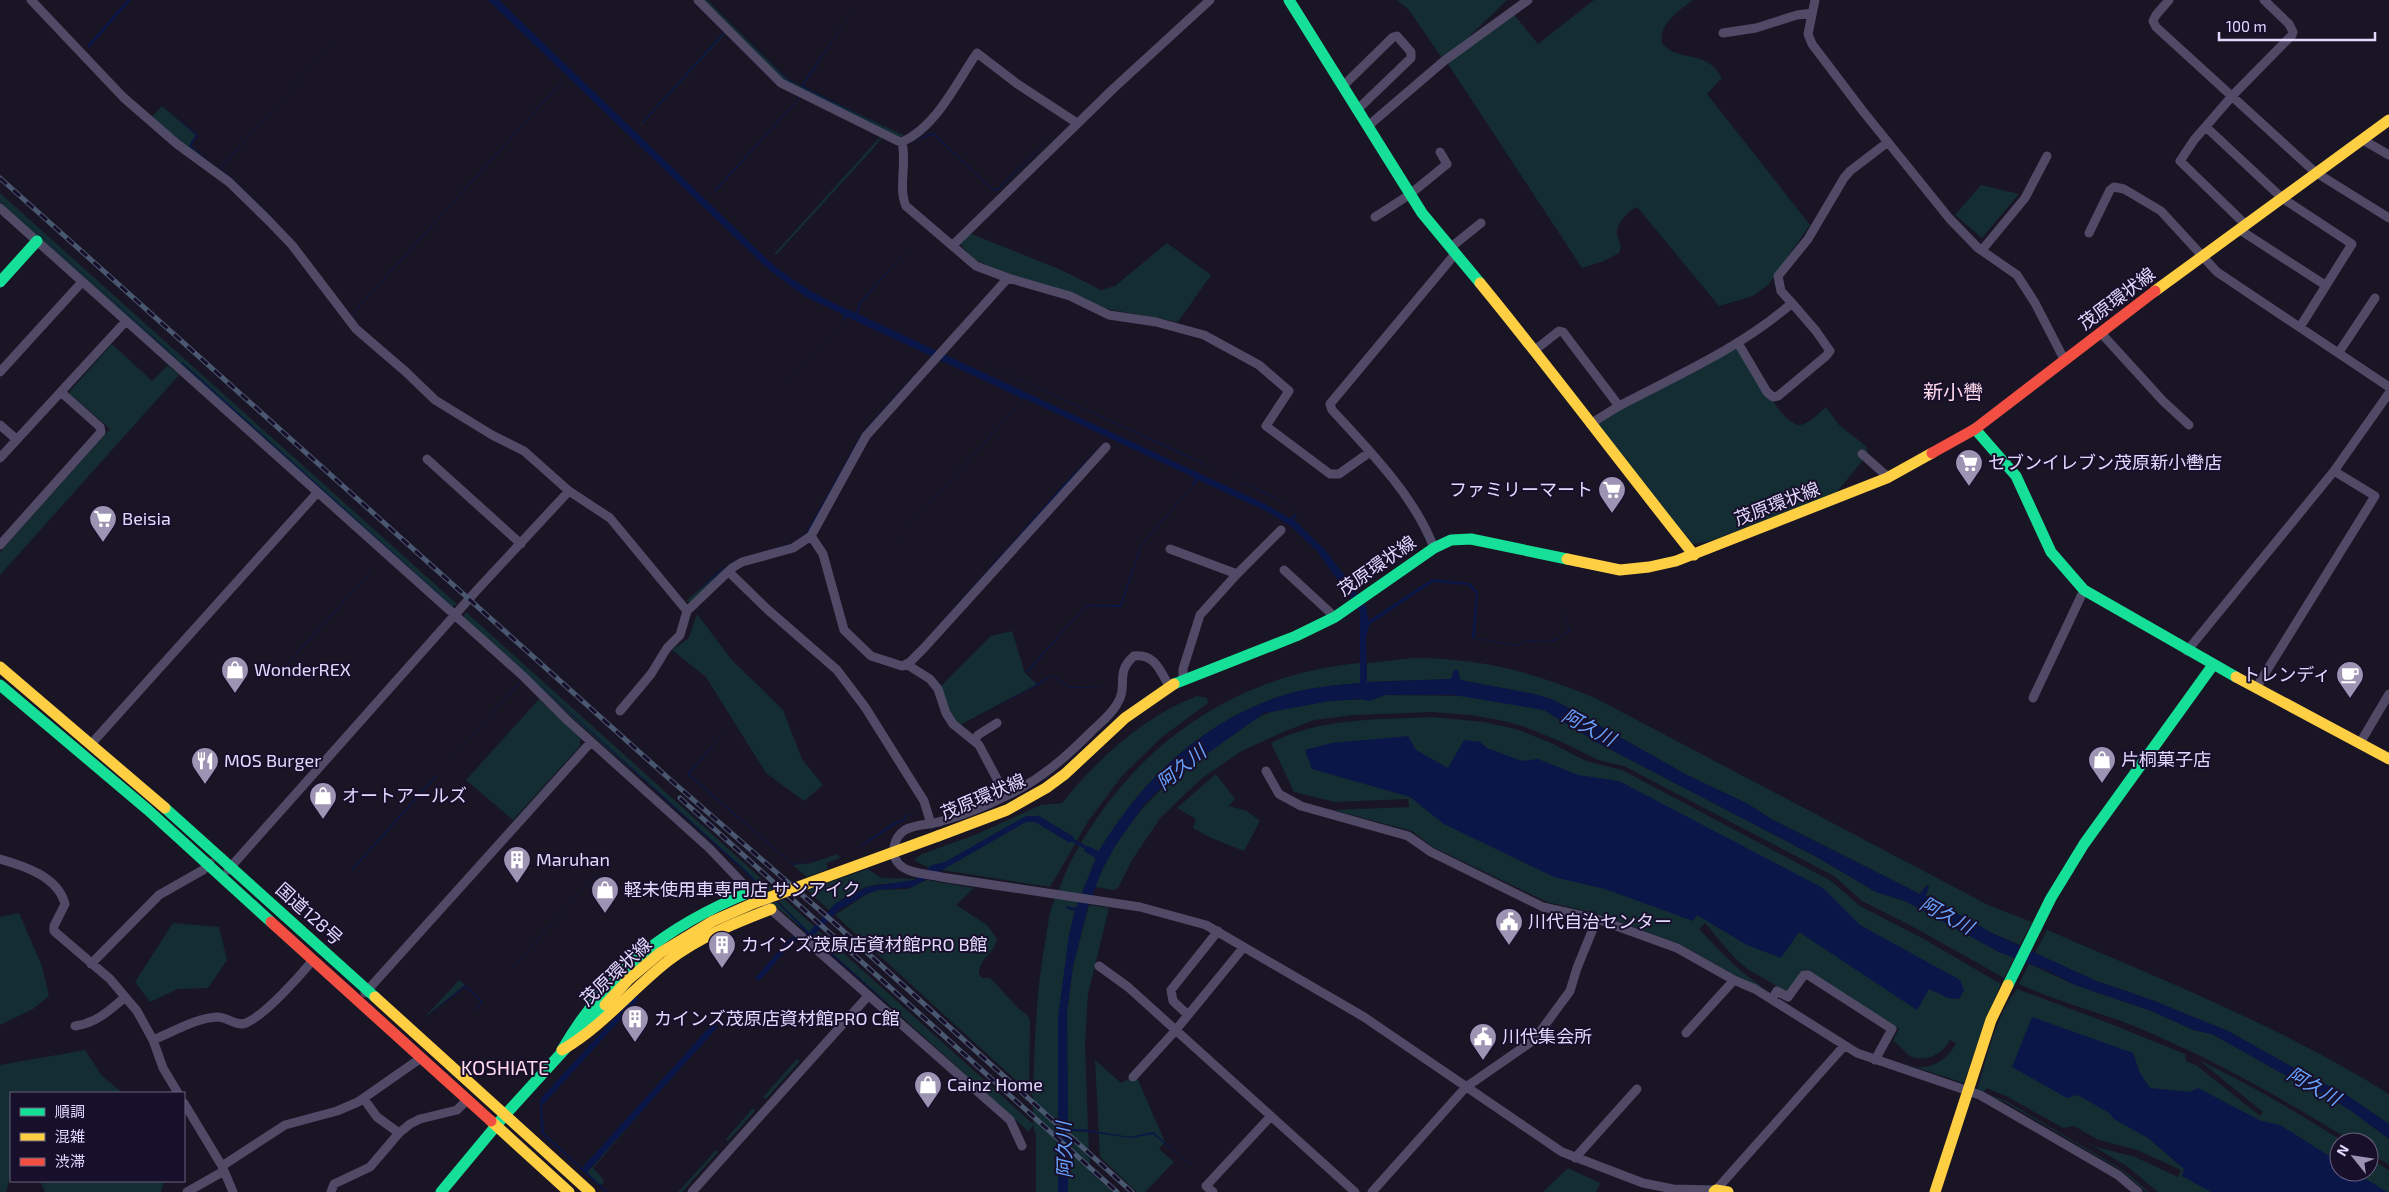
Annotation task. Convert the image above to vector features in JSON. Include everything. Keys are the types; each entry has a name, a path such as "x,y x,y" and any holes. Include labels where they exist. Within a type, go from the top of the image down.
{"main road":[{"path":"1289,0 1358,109 1409,195 1452,251 1535,350 1590,424 1694,555"},
{"name":"茂原環状線","path":"441,1192 495,1126 562,1050 629,979 660,953 713,921 754,903 1007,810 1046,788 1065,774 1126,718 1169,686 1296,636 1335,617 1434,548 1451,540 1470,539 1620,570 1663,567 1888,477 1975,429 2203,255 2389,120"},
{"path":"0,282 37,242"},
{"path":"1975,429 2016,476 2051,552 2084,590 2187,651 2389,759"},
{"path":"1935,1192 1991,1020 2009,980 2067,870 2213,664"},
{"name":"国道128号","path":"0,668 92,743 218,854 590,1192"},
{"name":"国道128号","path":"2,691 209,864 569,1192"},
{"path":"562,1050 578,1021 598,996 639,955 698,915 750,892"},
{"path":"562,1050 590,1034 657,970 696,942 720,929 771,909"},
{"path":"1715,1191 1728,1192"}],"street":[{"path":"31,0 123,97 177,144 229,182 288,242 350,322 428,394 483,430 524,451 569,491 610,518 687,611"},
{"path":"698,0 781,83 902,142"},
{"path":"953,244 1077,123 1210,0"},
{"path":"1368,126 1444,60 1528,0"},
{"path":"1815,0 1808,34 1812,44 1949,218 1982,250 2018,275 2036,303 2065,361"},
{"path":"2170,0 2156,15 2153,21 2156,27 2316,172 2389,218"},
{"path":"2264,0 2289,24 2293,32 2286,42 2233,96 2180,161 2243,227 2325,285"},
{"path":"1723,33 1756,28 1797,15 1812,13"},
{"path":"1343,86 1393,37 1397,36 1400,38 1411,52 1411,58 1358,109"},
{"path":"902,142 932,118 977,53 1016,83 1077,123"},
{"path":"2206,127 2282,198 2352,244 2300,327"},
{"path":"2363,140 2389,155"},
{"path":"902,142 904,157 903,200 906,206 982,269 1070,296 1102,313 1156,322 1204,335 1258,364 1290,391 1266,426 1330,474 1339,474 1370,452"},
{"path":"1738,342 1768,392 1773,396 1778,396 1830,351 1820,336 1781,291 1778,276 1808,239 1844,178 1850,171 1888,142"},
{"path":"1375,217 1409,195 1447,164 1440,152"},
{"path":"1982,250 2025,198 2047,156"},
{"path":"2089,233 2110,190 2118,187 2161,211 2217,272 2339,352 2389,388"},
{"path":"0,208 523,676 591,742 709,848 750,892 1010,1120 1022,1146"},
{"path":"1434,548 1425,524 1370,452 1332,410 1330,404 1452,251 1481,223"},
{"path":"620,711 651,674 667,648 680,635 687,611 729,572 742,562 793,548 811,536 866,436 1008,278"},
{"path":"0,372 82,282"},
{"path":"2339,352 2374,298"},
{"path":"1590,424 1619,406 1738,342 1771,320 1792,302"},
{"path":"0,458 16,439 62,393 126,321"},
{"path":"1535,350 1559,331 1563,332 1619,406"},
{"path":"2101,333 2163,401 2189,425"},
{"path":"0,545 101,432 100,427 62,393"},
{"path":"2187,651 2334,471 2389,394"},
{"path":"0,425 16,439"},
{"path":"811,536 823,554 844,630 870,656 902,666 924,648 1106,447"},
{"path":"1862,454 1888,477"},
{"path":"428,459 521,544"},
{"path":"2256,688 2376,496 2334,471"},
{"path":"222,877 454,616 569,491"},
{"path":"92,743 317,493"},
{"path":"1183,679 1183,669 1200,615 1281,530"},
{"path":"1170,549 1237,574"},
{"path":"1284,570 1335,617"},
{"path":"729,572 767,609 837,670 865,707 924,801 931,824"},
{"path":"2033,698 2084,590"},
{"path":"1169,686 1154,661 1148,657 1134,656 1123,668 1122,694 1112,710 1048,772 1006,796 957,816 906,830 896,840 894,845 895,858 904,868 942,877 1112,903 1194,921 1218,931 1243,948 1364,1017 1547,1144 1575,1158 1643,1183 1673,1189 1715,1191 1844,1046"},
{"path":"906,664 930,679 938,689 946,714 953,724 975,740 1006,796"},
{"path":"2,691 16,680"},
{"path":"2360,743 2389,694"},
{"path":"975,740 978,735 997,723"},
{"path":"357,1000 591,742"},
{"path":"1266,771 1279,794 1301,806 1408,836 1431,852 1544,907 1597,919 1677,948 1772,999 1844,1046 1876,1060 1980,1095 2061,1140 2118,1175 2138,1192"},
{"path":"91,964 159,895 209,864 218,854"},
{"path":"0,859 42,874 64,898 65,904 54,926 54,931 110,979 137,1011 153,1040 163,1068 177,1092"},
{"path":"1372,1192 1466,1087 1534,1040 1547,1025 1570,991 1576,968 1597,919"},
{"path":"1188,1015 1173,1001 1171,990 1218,931"},
{"path":"1133,1077 1175,1031 1243,948"},
{"path":"153,1040 200,1021 217,1017 226,1018 238,1024 246,1023 260,1014 314,960"},
{"path":"1099,966 1113,975 1354,1192"},
{"path":"1772,999 1777,991 1788,997 1804,976 1808,975 1892,1029 1876,1060"},
{"path":"1686,1033 1734,980"},
{"path":"692,1192 868,996"},
{"path":"74,1026 88,1024 101,1017 125,997"},
{"path":"187,1192 285,1125 337,1111 364,1098 421,1058"},
{"path":"1575,1158 1637,1089"},
{"path":"364,1098 377,1117 399,1133"},
{"path":"331,1192 334,1184 370,1167 399,1133 420,1119 457,1110 467,1100"},
{"path":"185,1105 223,1168 233,1192"},
{"path":"1213,1192 1206,1186 1271,1116"}],"green space":[{"path":"702,0 707,0 788,80 905,136 899,137 785,83"},
{"path":"1397,0 1507,0 1444,61 1409,10"},
{"path":"1594,0 1693,0 1671,18 1663,30 1662,43 1671,51 1705,61 1717,71 1722,78 1707,94 1810,225 1768,285 1753,296 1719,306 1637,207 1627,214 1617,229 1620,245 1619,253 1604,261 1582,268 1448,64 1511,11 1538,44"},
{"path":"725,31 725,34 640,126 640,125"},
{"path":"162,106 196,135 189,146 204,157 185,146 151,118"},
{"path":"881,136 882,138 871,151 777,254 774,254"},
{"path":"1981,185 2019,194 1982,238 1955,215"},
{"path":"0,193 457,604 452,607 0,202"},
{"path":"969,233 1059,269 1101,290 1115,286 1167,243 1211,275 1178,322 1092,306 1075,293 1008,274 973,259 960,244"},
{"path":"1738,343 1765,390 1784,415 1792,422 1800,425 1807,423 1826,407 1839,425 1866,446 1868,454 1835,494 1710,541 1693,544 1590,424"},
{"path":"112,344 152,381 168,365 179,375 0,575 0,552 110,429 70,394 70,391"},
{"path":"732,563 692,602 686,601 726,567"},
{"path":"466,612 773,889 766,892 746,871 463,618"},
{"path":"697,614 731,659 783,710 802,759 823,785 804,801 766,773 706,677 672,650 689,638"},
{"path":"1012,631 1025,673 1037,684 960,725 953,718 940,687 991,636"},
{"path":"1414,658 1462,661 1506,668 1550,681 1595,698 1990,906 2032,922 2020,945 1992,933 1926,896 1929,886 1926,885 1920,894 1771,819 1748,804 1687,775 1554,700 1534,694 1460,680 1458,670 1454,670 1451,679 1367,682 1367,663"},
{"path":"1360,663 1360,683 1315,688 1288,694 1258,705 1204,735 1179,754 1135,799 1099,851 1084,850 1096,858 1076,908 1066,907 1075,911 1069,935 1058,1192 1036,1192 1036,1136 1033,1125 1029,1132 813,936 819,931 1033,1124 1033,1096 835,915 867,894 878,890 908,889 927,880 974,888 956,905 987,925 997,939 981,964 979,974 982,978 990,978 1029,1018 1029,1087 1033,1092 1038,995 1052,905 1073,857 1098,817 1126,781 1157,750 1192,722 1229,700 1270,683 1314,670"},
{"path":"539,686 666,800 577,722"},
{"path":"1385,695 1466,696 1544,710 1598,743 1815,856 1876,892 1905,901 2014,958 2004,978 1919,930 1862,901 1834,876 1624,766 1598,760 1562,742 1525,727 1504,721 1470,715 1432,712 1354,715 1314,720 1240,752 1201,779 1161,817 1132,860 1118,888 1114,890 1095,887 1108,859 1123,834 1140,812 1180,773 1250,722 1271,712 1295,706 1331,701 1370,699"},
{"path":"1197,696 1207,698 1208,703 1162,737 1122,776 1089,820 1050,887 929,868 914,860 922,854 977,834 1041,805 1062,803 1091,770 1123,740 1158,716"},
{"path":"539,699 580,738 580,746 513,820 466,780"},
{"path":"1432,717 1484,722 1516,729 1551,743 1586,761 1622,770 1831,881 1860,906 1922,938 2001,984 1989,1011 1964,1083 1915,1067 1930,1066 1943,1059 1956,1043 1950,1040 1943,1050 1934,1056 1923,1058 1911,1057 1893,1040 1899,1029 1805,969 1788,992 1750,971 1729,952 1705,923 1699,929 1715,946 1732,963 1770,991 1733,974 1680,944 1596,913 1547,902 1433,847 1412,831 1315,805 1334,810 1409,807 1408,799 1335,802 1294,792 1271,743 1310,728 1350,721"},
{"path":"1216,774 1235,799 1229,806 1247,811 1260,821 1244,851 1211,838 1193,828 1196,819 1177,808"},
{"path":"838,854 840,858 826,863 828,869 807,877 793,865 811,863"},
{"path":"868,869 881,878 915,879 903,883 867,887 846,897 829,910 807,890"},
{"path":"784,899 815,927 809,933 778,901"},
{"path":"777,902 808,933 772,903"},
{"path":"1089,905 1109,908 1088,994 1085,1044 1088,1130 1068,1129 1067,1012 1073,966"},
{"path":"19,913 42,966 49,996 33,1009 0,1025 0,917"},
{"path":"173,923 219,927 227,960 208,988 178,989 150,1002 135,982"},
{"path":"2047,930 2178,986 2264,1026 2348,1070 2389,1094 2389,1124 2345,1094 2228,1031 2149,999 2096,981 2035,953"},
{"path":"2029,964 2075,985 2149,1010 2194,1030 2212,1034 2350,1110 2389,1139 2389,1165 2379,1158 2379,1132 2336,1132 2273,1094 2191,1051 2134,1026 2047,996 2019,984"},
{"path":"459,980 465,985 424,1018"},
{"path":"2017,989 2185,1054 2186,1061 2196,1065 2260,1116 2263,1112 2199,1060 2218,1069 2291,1109 2329,1133 2329,1182 2379,1182 2379,1164 2389,1170 2389,1192 2158,1192 2128,1167 2083,1140 2096,1147 2135,1157 2178,1177 2181,1170 2137,1150 2099,1140 2074,1126 2063,1128 2008,1097 1987,1088 1984,1091 1977,1091 1997,1025 2009,1000"},
{"path":"85,1050 102,1076 122,1092 10,1092 10,1177 6,1192 0,1192 0,1065"},
{"path":"797,1059 800,1061 766,1099 763,1097"},
{"path":"1095,1060 1121,1083 1132,1077 1138,1080 1165,1142 1159,1149 1174,1162 1145,1192 1137,1192 1100,1157"},
{"path":"1988,1096 2006,1101 2123,1170 2149,1192 2146,1192 2121,1170 2005,1102"},
{"path":"652,1100 593,1168 604,1182 600,1186 586,1174"},
{"path":"753,1108 755,1111 728,1141 726,1139"},
{"path":"1068,1131 1088,1132 1090,1172 1113,1192 1068,1192"},
{"path":"716,1150 718,1152 682,1192 678,1192"},
{"path":"1568,1168 1600,1183 1596,1192 1543,1192"},
{"path":"40,1182 164,1182 161,1192 45,1192"}],"water":[{"path":"127,0 131,0 89,48 87,46"},
{"path":"372,0 221,168 285,228 220,168"},
{"name":"阿久川","path":"488,0 499,0 769,261 789,277 821,297 856,313 859,303 926,229 860,304 858,314 1265,504 1291,519 1298,510 1294,520 1325,550 1351,584 1366,606 1368,621 1432,579 1470,583 1478,592 1475,638 1517,645 1521,642 1531,640 1546,641 1555,639 1569,631 1561,606 1570,631 1554,641 1524,642 1517,646 1472,638 1476,594 1468,585 1433,582 1369,625 1366,639 1367,682 1451,679 1454,670 1458,670 1460,680 1534,694 1554,700 1687,775 1748,804 1771,819 1920,894 1927,885 1929,886 1926,896 1992,933 2096,981 2149,999 2228,1031 2345,1094 2389,1124 2389,1139 2350,1110 2325,1095 2301,1084 2212,1034 2194,1030 2149,1010 2075,985 2048,971 1999,952 1905,901 1876,892 1815,856 1598,743 1544,710 1454,695 1385,695 1370,701 1361,699 1330,701 1264,713 1165,784 1144,805 1115,846 1101,872 1087,910 1073,966 1067,1012 1068,1129 1082,1129 1130,1137 1153,1132 1206,1177 1153,1134 1131,1138 1068,1131 1068,1192 1058,1192 1058,1017 1069,935 1075,911 1066,908 1066,906 1076,908 1096,858 1084,851 1087,846 1099,851 1135,799 1156,776 1179,754 1204,735 1230,719 1258,705 1288,694 1315,688 1360,683 1360,612 1317,551 1292,527 1270,513 1198,480 1142,545 1121,607 1086,606 1027,673 1037,684 1052,675 1071,687 1113,687 1071,688 1052,676 1037,686 965,724 1037,685 1026,672 1086,605 1120,605 1141,545 1192,486 1195,478 1023,398 1021,400 1019,397 847,317 842,322 844,315 806,297 768,269"},
{"path":"707,0 788,79 801,86 860,0 803,86 901,136 788,80"},
{"path":"725,33 644,122 643,121"},
{"path":"562,81 351,316 350,316"},
{"path":"800,98 715,192 714,191"},
{"path":"162,106 198,135 191,146 220,168 189,146 196,135"},
{"path":"1066,123 997,191 992,190 933,134 911,144 930,133 934,133 992,189 997,189"},
{"path":"0,199 177,358 177,359"},
{"path":"842,322 842,323 640,546"},
{"path":"953,349 1182,453 1225,474"},
{"path":"925,362 867,428 811,529 803,536 796,540 806,533 861,435 867,427"},
{"path":"181,363 452,606 452,607"},
{"path":"1017,406 1018,406 840,603"},
{"path":"1099,445 1065,486 905,663"},
{"path":"1225,474 1266,493 1298,510"},
{"path":"792,543 743,559 728,565 732,562"},
{"path":"728,565 691,597 717,573"},
{"path":"371,572 277,676 277,675"},
{"path":"466,618 746,871 809,932 836,903 867,887 914,880 932,865 945,862 1026,816 1039,816 1074,837 1070,843 1035,822 1026,822 913,887 878,890 867,894 839,910 813,936 906,1020 811,937 793,943 759,981 755,978 789,939 807,933 777,902 763,890 761,892 758,890 759,887 745,872"},
{"path":"521,682 447,763 454,755"},
{"path":"731,725 689,774 793,864 831,857 793,865 687,774"},
{"path":"1408,736 1416,750 1448,768 1464,740 1480,742 1487,748 1522,761 1538,759 1578,775 1619,781 1823,888 1860,925 1960,980 1964,990 1959,999 1948,998 1929,989 1917,1010 1799,932 1781,958 1747,945 1697,915 1693,921 1605,889 1554,877 1444,824 1410,797 1312,769 1305,750 1332,743"},
{"path":"437,776 352,871 351,870"},
{"path":"655,808 513,968 512,967"},
{"path":"922,811 905,817 905,820 858,847 893,823 904,819 904,816"},
{"path":"465,985 483,1002 472,1014 481,1002 465,987 421,1022"},
{"path":"636,995 639,999 542,1106 544,1133 582,1168 713,1023 718,1027 587,1172 608,1192 606,1192 541,1133 540,1099"},
{"path":"2032,1017 2133,1053 2140,1073 2150,1088 2190,1092 2198,1088 2261,1121 2280,1125 2329,1156 2329,1182 2371,1182 2387,1192 2211,1192 2182,1176 2184,1169 2148,1138 2114,1119 2109,1113 2078,1095 2067,1098 2012,1067"}],"waterway":[{"path":"1069,838 1088,849"}],"railway":[{"path":"0,178 666,776 831,920 1132,1192"},
{"path":"680,798 1117,1192"}],"traffic: fast":[{"path":"1289,0 1422,213 1480,283"},
{"path":"0,282 37,241"},
{"path":"1975,429 2016,476 2051,552 2084,590 2236,677"},
{"path":"1174,684 1296,636 1335,617 1434,548 1451,540 1471,539 1567,559"},
{"path":"2008,985 2051,898 2084,844 2213,665"},
{"path":"0,685 148,810 271,922"},
{"path":"165,808 375,997"},
{"path":"562,1050 599,997 642,954 692,920 750,892"},
{"path":"441,1192 505,1115 605,1005"}],"traffic: slow":[{"path":"2155,291 2389,120"},
{"path":"1480,283 1694,555"},
{"path":"1567,559 1620,570 1649,567 1676,561 1887,478 1932,453"},
{"path":"0,667 165,808"},
{"path":"2236,677 2389,759"},
{"path":"938,836 1007,810 1046,788 1065,774 1125,718 1174,684"},
{"path":"605,1005 629,979 660,953 713,921 754,903 938,836"},
{"path":"562,1050 591,1030 680,952 718,931 771,909"},
{"path":"1935,1192 1991,1020 2008,985"},
{"path":"375,997 590,1192"},
{"path":"491,1121 569,1192"},
{"path":"1714,1192 1716,1190 1728,1192"}],"traffic: jam":[{"path":"1932,453 1975,429 2155,291"},
{"path":"271,922 491,1121"}],"place":[{"name":"セブンイレブン茂原新小轡店","path":"1969,487"},
{"name":"ファミリーマート","path":"1612,514"},
{"name":"Beisia","path":"103,543"},
{"name":"WonderREX","path":"235,694"},
{"name":"トレンディ","path":"2350,699"},
{"name":"片桐菓子店","path":"2102,784"},
{"name":"MOS Burger","path":"205,785"},
{"name":"オートアールズ","path":"323,820"},
{"name":"Maruhan","path":"517,884"},
{"name":"軽未使用車専門店 サンアイク","path":"605,914"},
{"name":"川代自治センター","path":"1509,946"},
{"name":"カインズ茂原店資材館PRO B館","path":"722,969"},
{"name":"カインズ茂原店資材館PRO C館","path":"635,1043"},
{"name":"川代集会所","path":"1483,1061"},
{"name":"Cainz Home","path":"928,1109"}],"district":[{"name":"新小轡","path":"1953,392"},
{"name":"KOSHIATE","path":"505,1068"}]}
